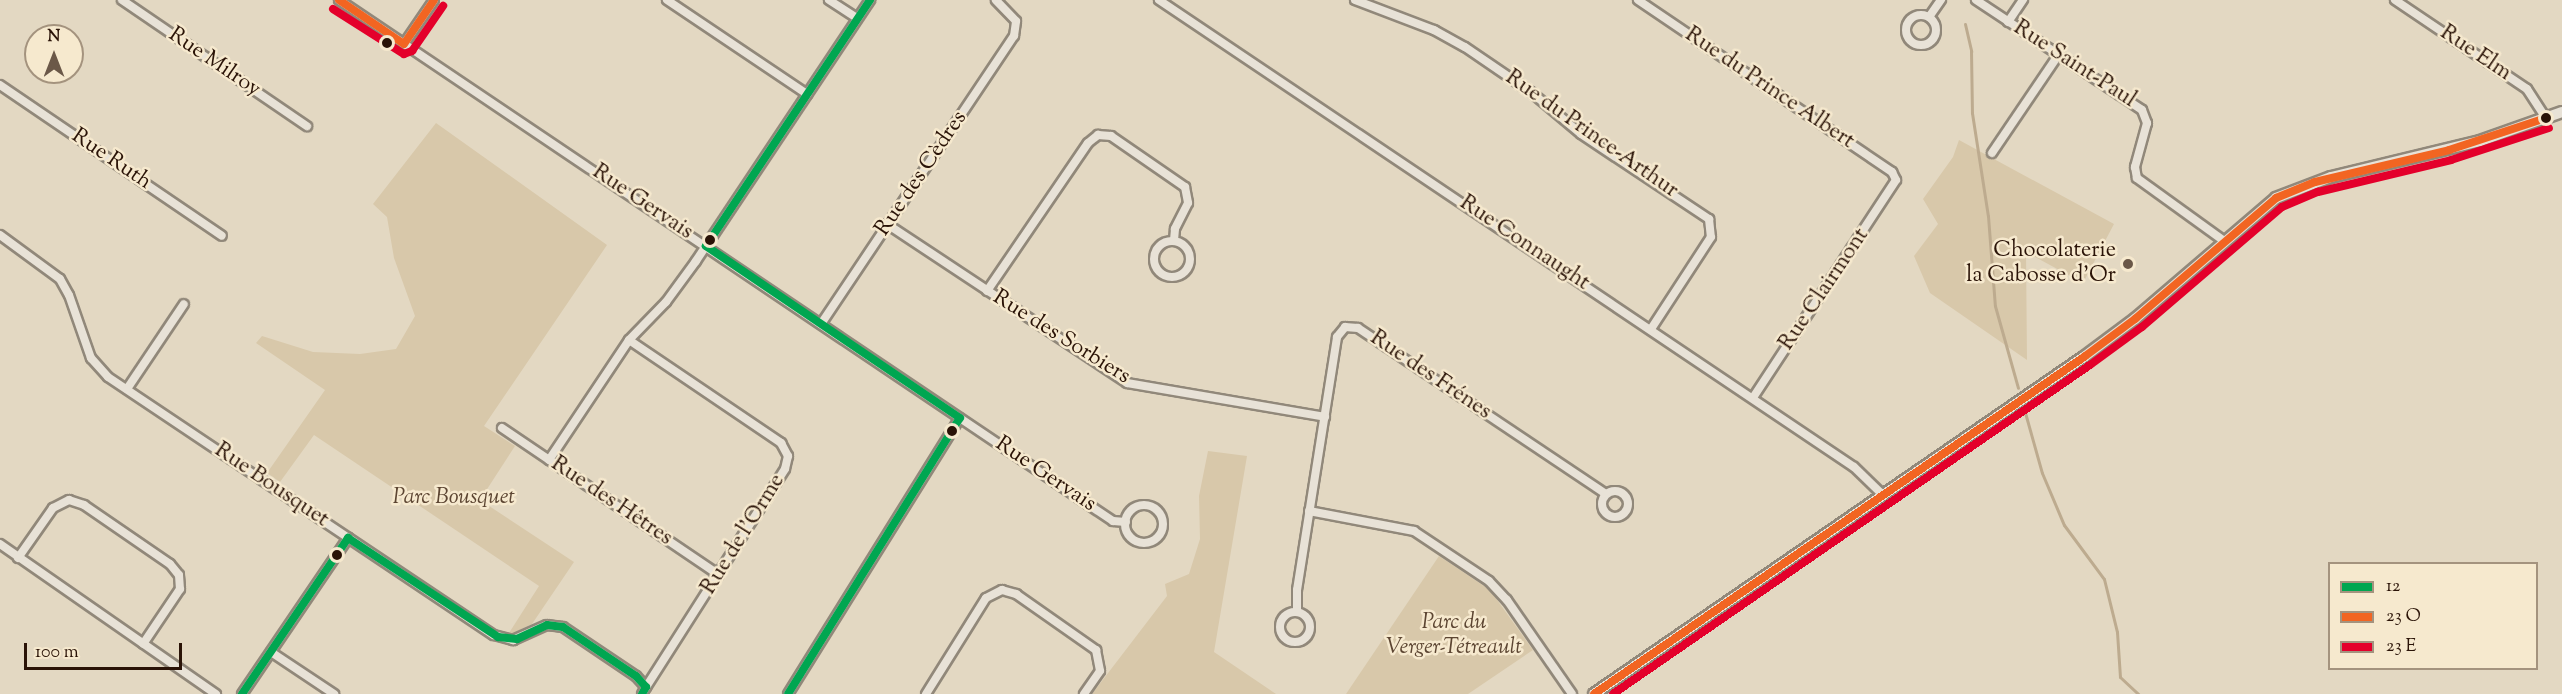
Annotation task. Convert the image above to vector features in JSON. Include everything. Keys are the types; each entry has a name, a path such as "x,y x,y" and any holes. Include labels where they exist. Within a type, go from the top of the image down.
{"street":[{"name":"Rue Milroy","path":"122,0 307,126"},
{"name":"Rue Gervais","path":"339,0 1113,521 1126,522"},
{"path":"404,44 434,0"},
{"path":"667,0 807,94"},
{"path":"829,0 857,18"},
{"path":"549,460 629,340 666,302 706,246 870,0"},
{"name":"Rue des Cèdres","path":"821,324 1014,36 1016,21 996,0"},
{"name":"Rue Connaught","path":"1159,0 1752,398 1860,472 1883,495"},
{"name":"Rue du Prince-Arthur","path":"1355,0 1434,30 1465,47 1531,92 1581,134 1708,219 1711,237 1651,329"},
{"name":"Rue du Prince Albert","path":"1638,0 1892,172 1896,180"},
{"path":"1929,17 1941,0"},
{"name":"Rue Saint-Paul","path":"1976,0 2144,112 2147,123 2135,167 2136,178 2224,241"},
{"path":"2008,22 2023,0"},
{"name":"Rue Elm","path":"2395,0 2527,88 2546,118"},
{"path":"1992,153 2059,54"},
{"name":"Rue Ruth","path":"0,85 222,236"},
{"path":"1594,694 2127,325 2261,209 2289,191 2331,177 2449,150 2562,112"},
{"path":"987,291 1088,143 1098,135 1111,136 1185,187 1188,203 1175,229 1174,241"},
{"name":"Rue Clairmont","path":"1752,398 1896,180"},
{"name":"Rue des Sorbiers","path":"887,224 1127,383 1324,417"},
{"name":"Rue Bousquet","path":"0,235 60,279 69,295 91,358 102,371 127,389 498,637 517,639 548,625 560,626 636,676 644,691"},
{"path":"1174,241 1185,247 1189,264 1182,273 1170,277 1160,272 1154,257 1163,243 1174,241"},
{"path":"127,389 184,304"},
{"name":"Rue des Frénes","path":"1297,612 1324,417 1338,334 1342,328 1353,326 1606,494"},
{"name":"Rue de l'Orme","path":"629,340 777,440 787,452 785,469 644,691"},
{"path":"792,692 960,418"},
{"name":"Rue des Hêtres","path":"502,428 719,575"},
{"path":"18,558 53,508 69,500 84,506 170,564 180,575 180,589 142,644"},
{"name":"Rue Gervais","path":"1143,505 1160,513 1163,526 1154,540 1143,542 1132,538 1126,522 1131,510 1143,505"},
{"path":"1310,511 1414,531 1489,581 1507,600 1572,694"},
{"path":"242,694 348,538"},
{"path":"0,544 216,694"},
{"path":"926,694 986,598 1002,590 1016,594 1096,650 1100,670 1083,694"},
{"path":"271,652 334,694"}],"green space":[{"name":"Parc Bousquet","path":"436,123 607,245 484,426 515,446 480,500 574,562 532,624 513,633 509,633 539,586 314,435 280,482 267,473 325,390 256,343 262,336 313,352 360,354 396,349 415,316 394,258 387,217 373,204"},
{"path":"1959,140 2114,224 2083,283 2026,252 2027,360 1930,293 1914,256 1938,224 1923,199 1953,157"},
{"path":"1208,451 1247,456 1214,652 1276,694 1092,694 1167,596 1165,584 1189,574 1200,539 1199,496"},
{"name":"Parc du Verger-Tétreault","path":"1439,556 1490,590 1533,650 1468,694 1346,694"}],"waterway":[{"path":"1965,24 1971,51 1972,113 1988,216 1995,306 2018,388"},
{"path":"2024,409 2042,473 2064,525 2104,579 2117,632 2120,677 2138,694"}],"transit line":[{"path":"339,0 404,44 434,0"},
{"name":"12","path":"788,694 960,418 706,246 870,0"},
{"path":"333,9 404,54 412,51 443,6"},
{"path":"1594,694 2084,357 2135,319 2276,198 2315,182 2449,150 2546,118"},
{"path":"1613,694 2090,365 2142,327 2282,207 2318,192 2451,160 2549,128"},
{"name":"12","path":"242,694 348,538 498,637 517,639 547,625 563,627 636,676 646,687 642,694"}],"place":[{"name":"Chocolaterie la Cabosse d'Or","path":"2128,264"}]}
